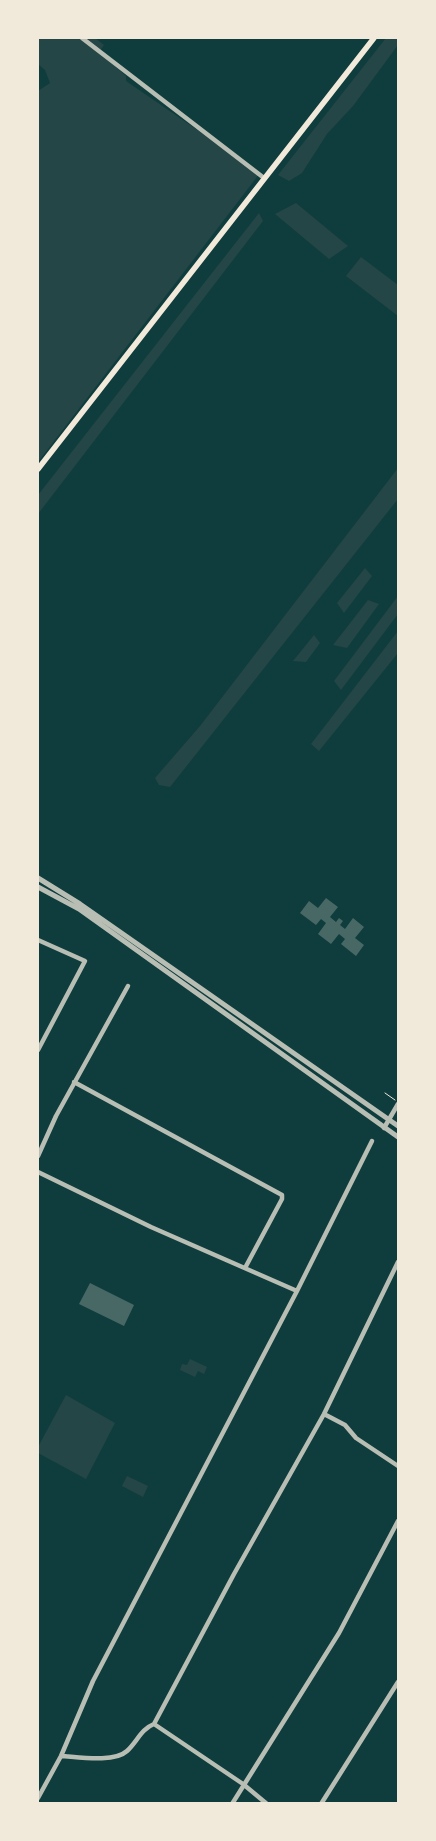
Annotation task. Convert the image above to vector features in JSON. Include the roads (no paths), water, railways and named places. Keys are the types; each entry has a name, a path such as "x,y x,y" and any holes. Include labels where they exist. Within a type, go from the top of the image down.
{"main road":[{"path":"38,469 374,38"}],"street":[{"path":"82,38 264,178"},
{"path":"38,878 80,904 398,1126"},
{"path":"38,887 79,909 398,1137"},
{"path":"38,946 40,941 85,961 38,1050"},
{"path":"38,1156 74,1082 128,986"},
{"path":"74,1082 282,1195 245,1268"},
{"path":"384,1128 398,1103"},
{"path":"38,1798 61,1756 93,1681 297,1291 372,1141"},
{"path":"38,1172 151,1228 297,1291"},
{"path":"61,1756 97,1758 126,1752 147,1727 154,1724 234,1574 324,1414 398,1262"},
{"path":"324,1414 345,1426 356,1438 398,1466"},
{"path":"232,1804 339,1633 398,1521"},
{"path":"321,1804 398,1682"},
{"path":"154,1724 243,1784 267,1804"}]}
